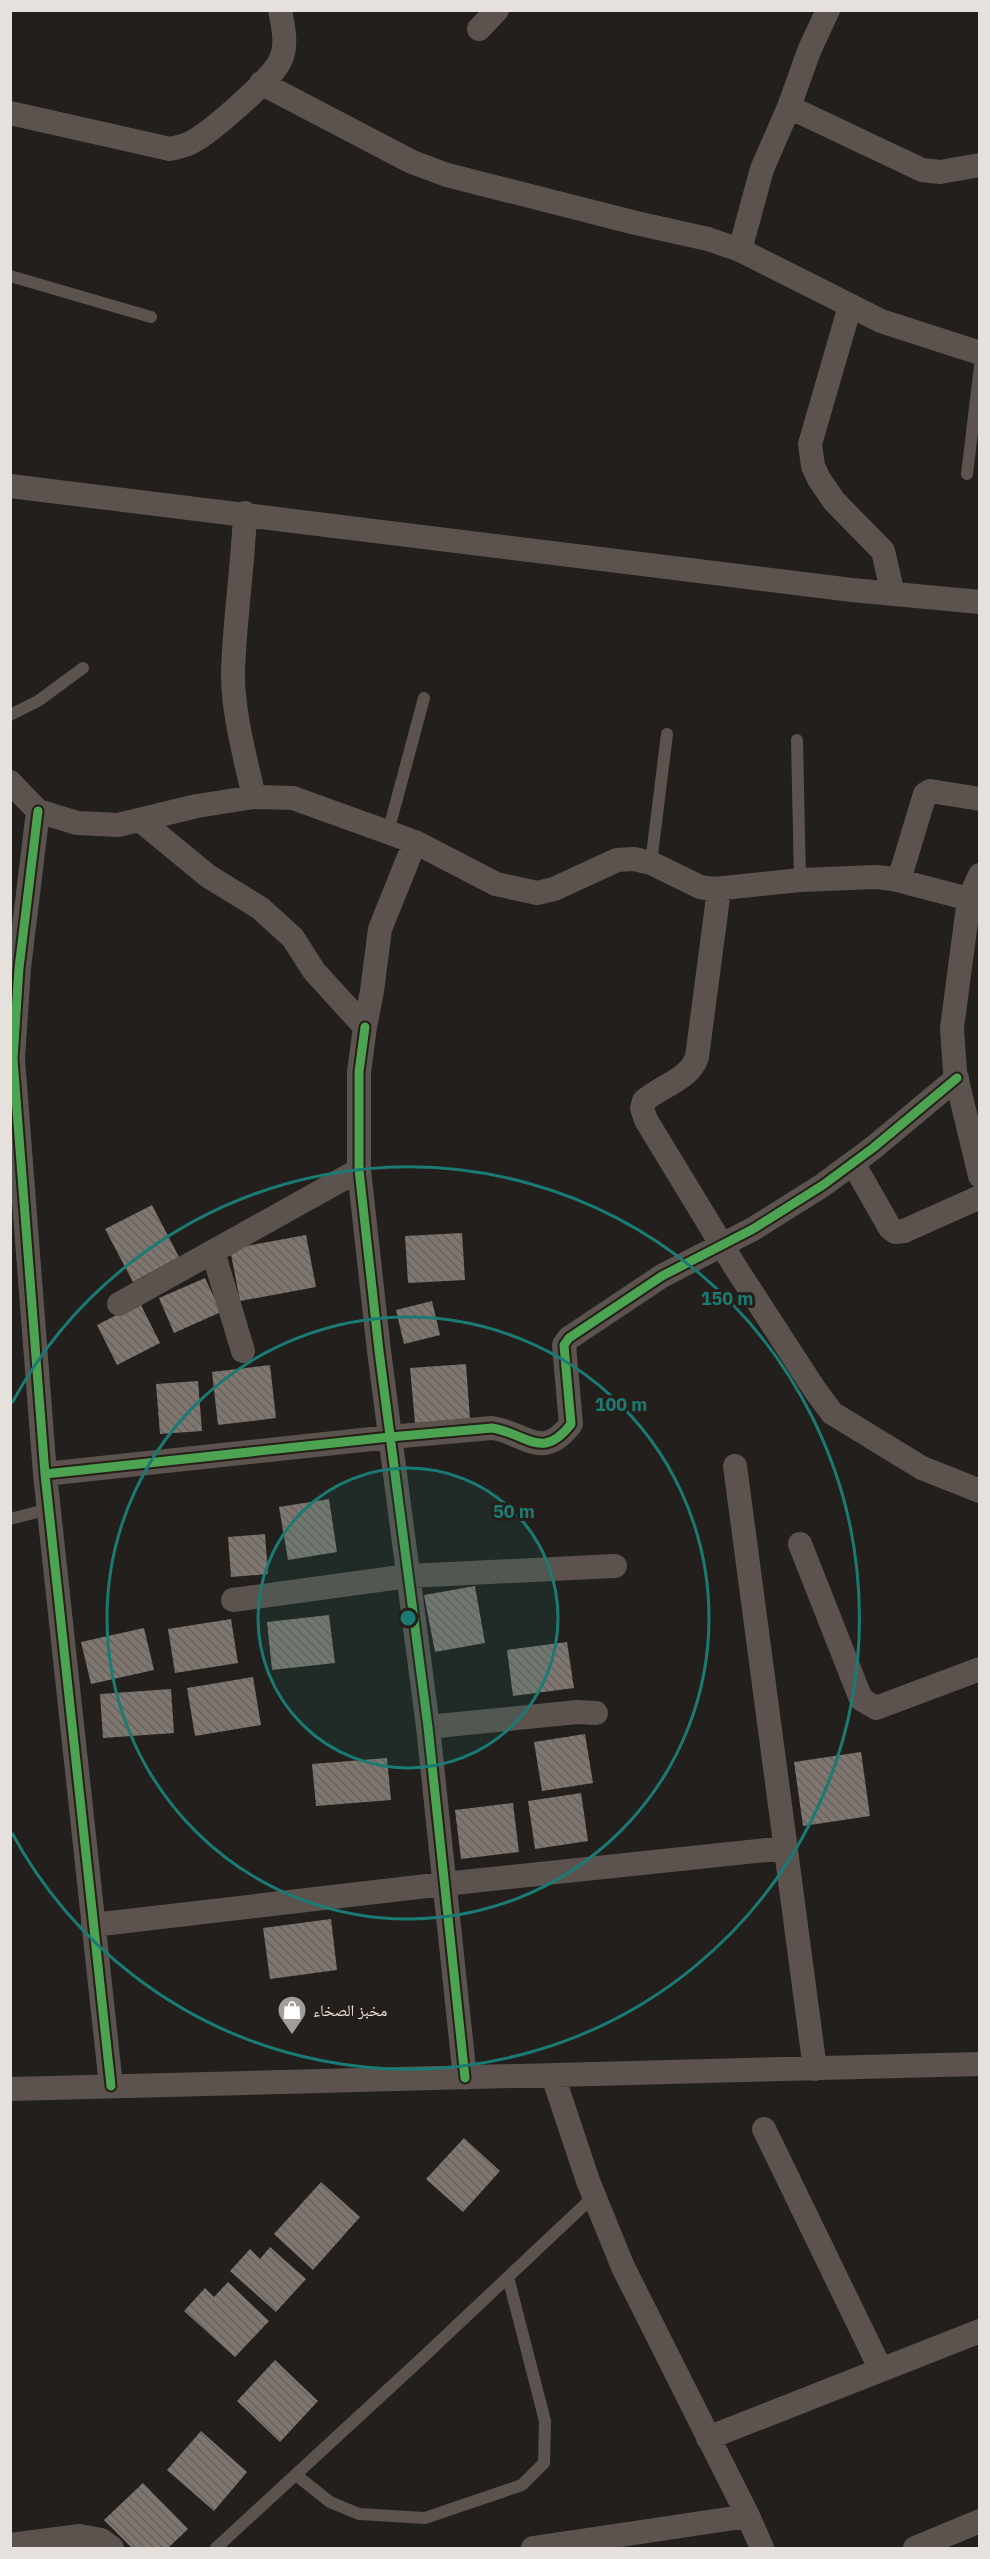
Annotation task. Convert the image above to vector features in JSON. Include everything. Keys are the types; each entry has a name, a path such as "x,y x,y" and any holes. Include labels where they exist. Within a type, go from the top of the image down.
{"street":[{"path":"10,113 170,149 190,144 206,133 261,83 280,61 285,36 280,10"},
{"path":"479,29 497,10"},
{"path":"740,250 762,169 789,107 809,51 828,10"},
{"path":"261,83 412,162 447,175 708,239 740,250 881,321 980,352"},
{"path":"789,107 922,170 940,172 980,165"},
{"path":"850,306 810,444 813,466 834,501 883,551 893,594"},
{"path":"10,486 893,594 980,602"},
{"path":"245,513 233,672 240,729 254,797"},
{"path":"10,782 38,810 77,823 118,825 197,806 254,797 293,798 416,842 496,884 537,893 554,889 617,860 634,859 651,863 700,887 719,890 800,880 876,877 899,880 969,899"},
{"path":"899,880 925,794 930,791 980,799"},
{"path":"38,810 19,968 13,1059 45,1474 111,2086"},
{"path":"140,820 208,876 260,908 293,938 314,971 365,1027"},
{"path":"416,842 380,929 359,1072 359,1170 390,1437 428,1727 465,2078"},
{"path":"980,875 969,899 951,1028 957,1078 980,1176"},
{"path":"719,890 694,1066 644,1101 642,1108 646,1120 721,1245 832,1413 922,1468 980,1491"},
{"path":"45,1474 492,1428 505,1430 529,1443 547,1444 562,1436 571,1424 564,1345 569,1338 662,1276 783,1210 852,1163 957,1078"},
{"path":"852,1163 890,1228 895,1232 904,1231 980,1197"},
{"path":"119,1304 359,1170"},
{"path":"213,1252 243,1351"},
{"path":"735,1466 815,2069"},
{"path":"800,1544 861,1699 876,1708 980,1669"},
{"path":"233,1600 408,1576 615,1566"},
{"path":"428,1727 577,1712 596,1713"},
{"path":"93,1925 444,1884 785,1848"},
{"path":"10,2089 980,2064"},
{"path":"553,2076 594,2196 622,2267 762,2548"},
{"path":"764,2129 881,2370"},
{"path":"708,2438 980,2331"},
{"path":"533,2548 748,2516"},
{"path":"915,2548 980,2521"},
{"path":"10,2545 80,2536 101,2540 112,2548"}],"lane":[{"path":"10,276 152,317"},
{"path":"967,474 980,366"},
{"path":"10,715 38,701 83,668"},
{"path":"388,832 424,698"},
{"path":"651,863 667,734"},
{"path":"797,740 800,880"},
{"path":"10,1519 49,1509"},
{"path":"216,2548 594,2196"},
{"path":"296,2475 330,2502 359,2514 425,2518 522,2485 544,2463 546,2421 508,2277"}],"building":[{"path":"152,1205 179,1257 133,1282 105,1229"},
{"path":"462,1233 465,1280 408,1283 405,1236"},
{"path":"306,1235 316,1287 240,1301 230,1249"},
{"path":"205,1278 221,1312 174,1333 159,1298"},
{"path":"432,1301 440,1335 404,1344 396,1310"},
{"path":"140,1303 160,1343 117,1365 97,1325"},
{"path":"466,1364 470,1419 415,1423 410,1368"},
{"path":"270,1365 276,1418 218,1425 212,1372"},
{"path":"198,1381 202,1431 160,1434 156,1384"},
{"path":"329,1499 337,1552 288,1560 279,1507"},
{"path":"265,1534 268,1574 231,1577 228,1537"},
{"path":"475,1586 485,1643 435,1652 424,1595"},
{"path":"329,1615 335,1663 272,1670 267,1622"},
{"path":"231,1619 238,1663 175,1673 168,1629"},
{"path":"144,1628 154,1670 91,1684 81,1642"},
{"path":"567,1642 574,1688 513,1696 507,1650"},
{"path":"253,1677 261,1725 195,1736 187,1688"},
{"path":"171,1689 174,1733 103,1738 100,1694"},
{"path":"585,1734 593,1783 542,1791 534,1742"},
{"path":"861,1752 870,1816 803,1826 794,1762"},
{"path":"387,1758 391,1800 316,1806 312,1764"},
{"path":"581,1793 588,1841 535,1849 528,1801"},
{"path":"513,1803 519,1852 461,1859 455,1810"},
{"path":"331,1919 337,1970 270,1979 263,1928"},
{"path":"464,2138 500,2171 463,2212 426,2179"},
{"path":"321,2182 360,2217 313,2270 274,2234"},
{"path":"270,2247 306,2279 276,2312 230,2271 250,2249 260,2259"},
{"path":"228,2282 269,2321 235,2357 184,2311 205,2288 214,2297"},
{"path":"275,2360 318,2401 280,2442 237,2401"},
{"path":"201,2431 247,2472 214,2511 167,2470"},
{"path":"143,2483 188,2529 168,2548 132,2548 104,2520"}],"cycle path":[{"path":"38,811 19,968 13,1059 45,1474 111,2086"},
{"path":"365,1027 359,1072 359,1170 379,1351 428,1727 465,2078"},
{"path":"45,1474 492,1428 533,1442 551,1441 561,1435 571,1424 564,1345 569,1338 662,1276 753,1229 823,1185 873,1148 957,1078"}],"place":[{"name":"مخبز الصخاء","path":"292,2036"}]}
